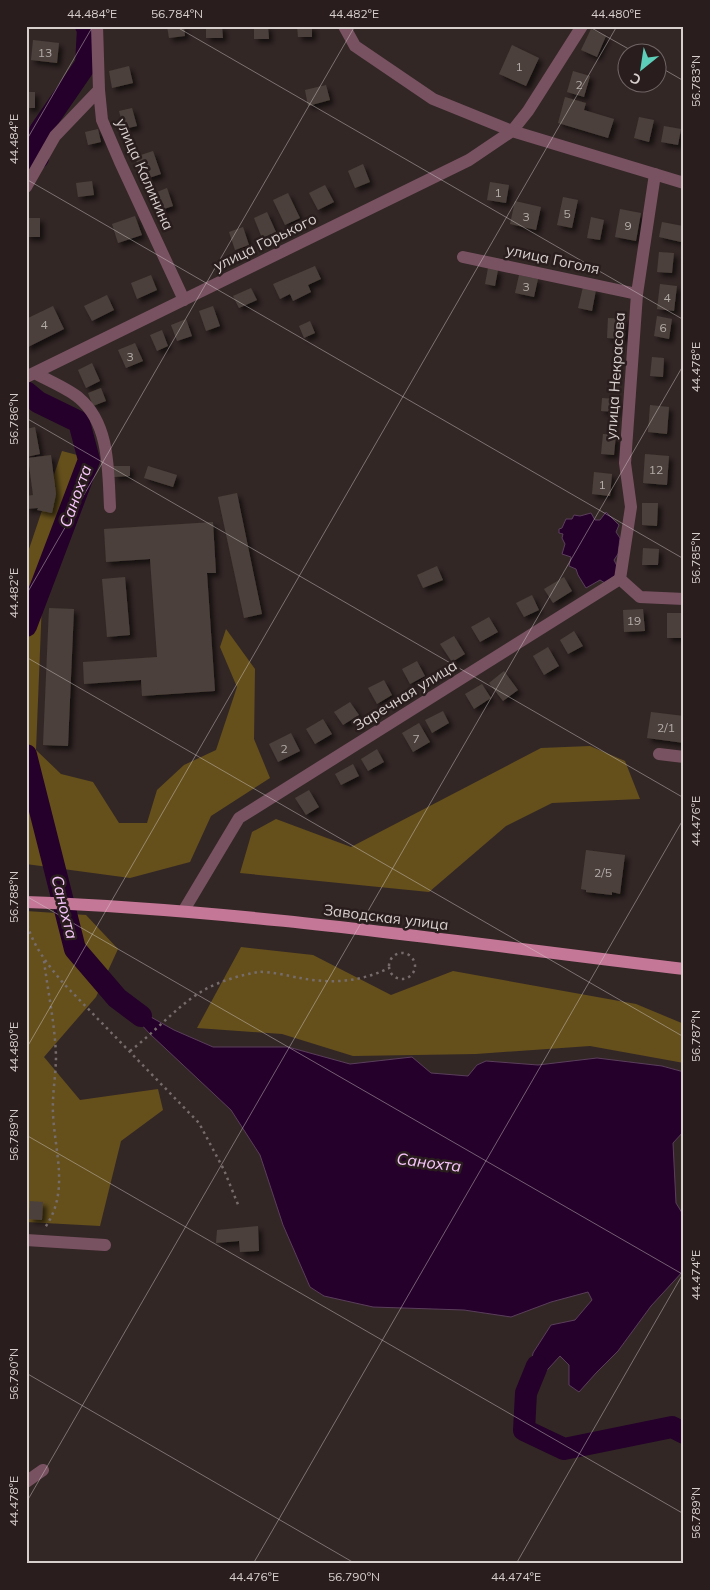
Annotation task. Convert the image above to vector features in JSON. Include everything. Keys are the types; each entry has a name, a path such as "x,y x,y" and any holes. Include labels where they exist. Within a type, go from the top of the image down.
{"main road":[{"name":"Заводская улица","path":"29,902 184,910 267,918 684,969"}],"street":[{"name":"улица Калинина","path":"97,26 102,120 184,300"},
{"path":"344,26 355,46 433,99 512,132 684,183"},
{"name":"улица Горького","path":"29,375 469,160 512,132 528,111 582,26"},
{"path":"26,187 55,136 99,90"},
{"name":"улица Некрасова","path":"620,580 630,506 625,463 637,294 655,174"},
{"name":"улица Гоголя","path":"463,256 637,294"},
{"path":"29,375 79,397 94,414 106,448 110,507"},
{"path":"620,580 640,597 684,599"},
{"name":"Заречная улица","path":"184,910 239,818 620,580"},
{"path":"658,754 684,757"},
{"path":"31,1240 104,1245"},
{"path":"26,1482 43,1470"}],"path":[{"path":"26,919 44,960 64,984 199,1123 224,1170 239,1207"},
{"path":"398,953 407,953 415,963 414,972 405,979 396,978 389,968 391,959 398,953"},
{"path":"31,1240 52,1218 59,1191 59,1162 53,1113 56,1056 44,960"},
{"path":"130,1051 204,990 230,980 260,972 318,982 353,981 389,968"}],"shaded area":[{"path":"62,451 96,460 42,601 36,750 61,774 93,782 119,823 147,823 157,790 184,765 216,750 237,687 220,647 226,629 255,669 254,739 270,778 211,816 190,862 130,878 26,864 26,558"},
{"path":"590,746 625,761 640,799 552,803 506,826 429,892 240,873 252,832 276,819 351,847 541,748"},
{"path":"26,911 86,915 118,949 96,997 44,1057 80,1100 158,1089 163,1110 121,1141 100,1226 26,1222"},
{"path":"241,947 313,955 391,995 453,971 636,1004 684,1024 684,1063 590,1046 476,1054 353,1056 282,1034 197,1028"}],"water":[{"path":"606,512 619,525 616,532 620,538 618,554 614,560 617,566 617,574 605,583 600,580 586,588 576,569 569,566 571,557 562,554 565,544 562,538 563,534 559,533 559,529 562,528 566,519 572,519 574,515 580,516 591,513 595,520 600,520"},
{"path":"117,998 174,1030 213,1047 288,1047 350,1064 412,1057 431,1073 468,1076 477,1065 486,1061 538,1065 597,1058 662,1066 684,1072 684,1131 673,1143 676,1203 684,1216 684,1270 651,1306 618,1351 579,1392 569,1385 569,1365 560,1356 526,1393 533,1353 551,1325 575,1320 592,1300 588,1292 551,1302 511,1317 464,1310 373,1307 324,1296 310,1287 283,1225 260,1155 231,1110 150,1034"}],"building":[{"path":"167,26 184,26 185,36 169,38"},
{"path":"206,26 222,26 223,38 206,38"},
{"path":"254,26 268,26 269,39 254,39"},
{"path":"297,26 312,26 312,37 298,37"},
{"path":"591,29 606,36 597,57 581,50"},
{"path":"33,40 59,43 57,63 31,60"},
{"path":"512,45 539,58 526,86 499,74"},
{"path":"129,66 133,83 112,88 109,71"},
{"path":"573,71 590,76 584,97 567,92"},
{"path":"326,85 330,100 308,106 305,90"},
{"path":"26,92 35,92 35,108 26,108"},
{"path":"565,97 586,103 584,110 614,119 608,138 558,123"},
{"path":"132,108 137,126 124,129 119,111"},
{"path":"639,117 654,120 649,142 634,138"},
{"path":"664,126 681,129 678,145 661,142"},
{"path":"98,129 101,142 88,145 85,132"},
{"path":"153,151 161,174 143,180 135,157"},
{"path":"363,164 370,182 355,188 348,171"},
{"path":"92,181 94,195 78,197 76,183"},
{"path":"490,182 509,185 506,203 487,200"},
{"path":"325,185 334,202 318,210 309,193"},
{"path":"167,188 173,206 155,212 149,195"},
{"path":"288,193 300,218 285,225 273,200"},
{"path":"563,197 578,200 572,228 557,225"},
{"path":"515,201 541,207 536,230 510,224"},
{"path":"620,209 641,213 636,241 615,237"},
{"path":"267,212 276,232 262,238 254,218"},
{"path":"135,216 142,235 118,243 112,224"},
{"path":"591,217 604,220 600,240 587,238"},
{"path":"26,218 40,218 40,237 26,237"},
{"path":"662,222 683,226 681,242 659,237"},
{"path":"243,227 249,245 235,250 229,232"},
{"path":"659,252 674,253 672,273 657,272"},
{"path":"315,266 321,279 308,285 311,292 293,301 290,294 280,299 273,284"},
{"path":"488,268 498,270 495,286 485,284"},
{"path":"151,275 157,290 137,299 131,283"},
{"path":"519,275 538,279 534,297 515,293"},
{"path":"660,284 677,286 674,311 657,309"},
{"path":"583,287 596,290 592,311 578,308"},
{"path":"251,288 257,300 239,308 233,296"},
{"path":"107,295 114,310 92,321 84,306"},
{"path":"53,306 64,329 26,348 26,319"},
{"path":"213,306 220,326 206,331 199,311"},
{"path":"657,316 672,319 669,339 654,336"},
{"path":"608,318 626,319 624,339 607,338"},
{"path":"186,319 192,336 177,341 171,325"},
{"path":"310,321 315,333 304,338 299,326"},
{"path":"162,330 168,346 157,351 150,335"},
{"path":"135,343 143,361 126,368 118,350"},
{"path":"652,357 664,358 663,377 650,376"},
{"path":"92,363 100,381 86,388 78,370"},
{"path":"101,388 106,401 93,406 88,393"},
{"path":"602,398 617,399 617,412 601,411"},
{"path":"650,405 669,407 667,434 648,432"},
{"path":"35,427 40,454 26,457 26,429"},
{"path":"603,434 616,435 614,455 601,454"},
{"path":"645,454 669,456 667,485 643,483"},
{"path":"51,455 56,494 52,513 37,510 38,508 26,509 26,496 33,495 28,458"},
{"path":"113,466 130,466 130,476 114,477"},
{"path":"148,466 177,475 173,487 144,478"},
{"path":"594,472 612,474 610,496 592,494"},
{"path":"237,493 262,614 244,618 218,497"},
{"path":"642,503 658,503 657,526 642,525"},
{"path":"213,522 216,573 207,573 215,691 142,696 141,680 84,684 83,662 157,657 150,559 106,562 104,529"},
{"path":"643,548 659,549 658,565 642,565"},
{"path":"437,566 443,580 423,588 417,575"},
{"path":"125,577 130,635 107,637 102,579"},
{"path":"564,577 572,591 553,603 544,589"},
{"path":"532,595 539,610 524,617 516,603"},
{"path":"49,608 74,609 68,746 43,745"},
{"path":"643,609 645,631 624,632 623,610"},
{"path":"667,613 684,613 684,638 667,638"},
{"path":"489,617 498,632 480,642 471,627"},
{"path":"574,631 583,646 568,654 560,640"},
{"path":"454,636 465,654 452,662 440,644"},
{"path":"548,647 559,666 544,675 533,656"},
{"path":"417,661 425,676 410,684 402,669"},
{"path":"504,671 518,690 503,701 489,683"},
{"path":"384,680 392,695 377,704 368,688"},
{"path":"482,684 491,698 474,709 465,694"},
{"path":"350,702 359,715 343,725 334,712"},
{"path":"443,711 449,723 432,733 425,720"},
{"path":"651,712 684,716 684,743 647,738"},
{"path":"323,719 332,734 315,744 306,729"},
{"path":"419,723 430,742 413,752 402,733"},
{"path":"291,733 300,751 278,762 269,744"},
{"path":"377,749 384,762 368,771 361,759"},
{"path":"353,764 359,776 341,785 335,774"},
{"path":"309,790 319,807 306,815 295,798"},
{"path":"586,850 625,855 620,894 612,892 612,895 586,892 586,890 581,889"},
{"path":"30,1201 43,1202 42,1220 29,1219"},
{"path":"258,1226 259,1251 240,1252 239,1241 216,1243 217,1230"}],"waterway":[{"name":"Санохта","path":"26,168 38,158 40,131 86,64 88,28 86,26"},
{"name":"Санохта","path":"26,392 38,402 79,422 89,460 26,626"},
{"name":"Санохта","path":"26,755 75,949 117,998 141,1016"},
{"name":"Санохта","path":"537,1366 526,1393 524,1430 564,1449 672,1427 684,1433"}]}
